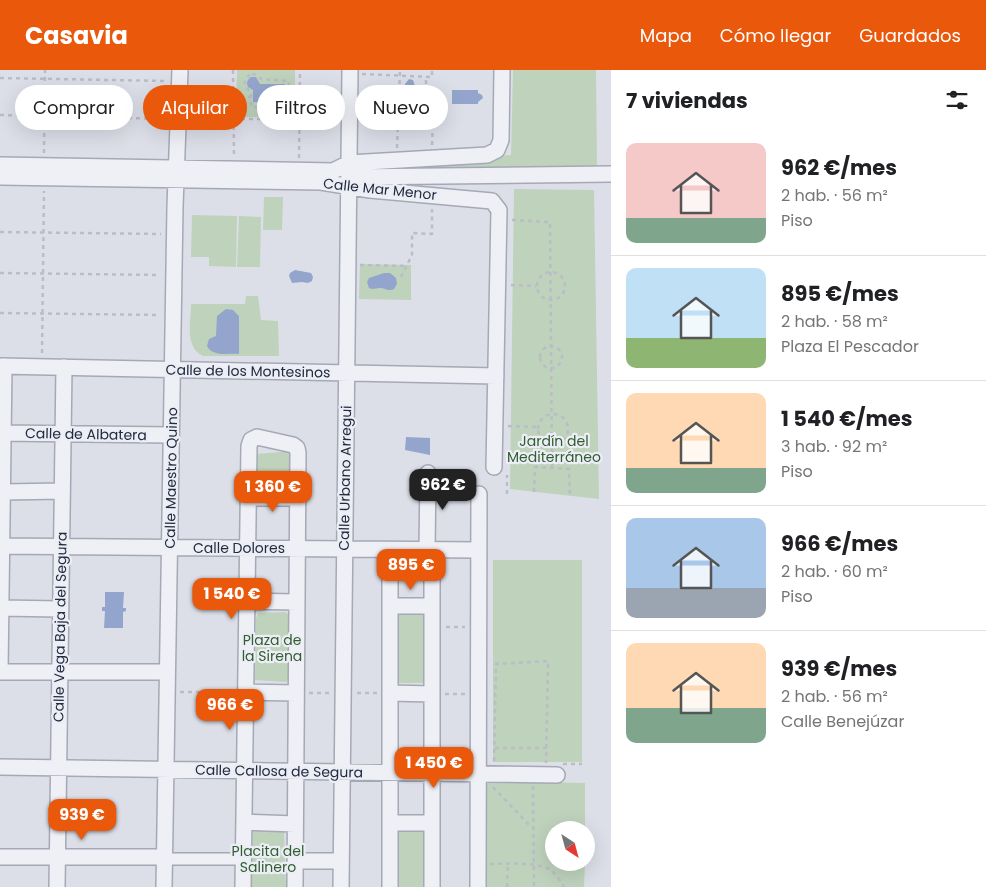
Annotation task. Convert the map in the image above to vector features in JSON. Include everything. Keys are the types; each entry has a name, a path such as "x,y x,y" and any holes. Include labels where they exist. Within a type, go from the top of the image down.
{"street":[{"name":"Calle Maestro Quino","path":"164,887 171,435 180,70"},
{"name":"Calle Urbano Arregui","path":"341,887 350,70"},
{"name":"Calle Mar Menor","path":"0,165 321,182 349,176 397,160 487,155 499,147 501,140 502,70"},
{"name":"Calle Mar Menor","path":"0,177 333,171 349,176 370,190 492,201 499,210 494,467"},
{"path":"349,176 611,174"},
{"path":"2,366 3,492 0,672 167,672"},
{"name":"Calle de los Montesinos","path":"2,366 496,376"},
{"name":"Calle Vega Baja del Segura","path":"56,887 64,367"},
{"name":"Calle de Albatera","path":"2,433 171,435"},
{"path":"243,887 249,446 253,439 260,437 295,446 298,453 295,887"},
{"path":"428,473 432,606 432,887"},
{"path":"3,492 62,491"},
{"path":"478,887 480,774 479,494"},
{"path":"249,498 298,498"},
{"name":"Calle Dolores","path":"1,546 478,550"},
{"path":"390,550 390,887"},
{"path":"247,602 297,602"},
{"path":"390,606 432,606"},
{"path":"1,608 60,608"},
{"path":"246,692 296,693"},
{"path":"390,693 432,694"},
{"name":"Calle Callosa de Segura","path":"0,767 558,775"},
{"path":"244,822 295,824"},
{"path":"390,823 432,824"},
{"path":"0,856 243,859"},
{"path":"295,861 341,862"}],"path":[{"path":"45,70 45,85"},
{"path":"232,85 233,70"},
{"path":"300,70 300,85"},
{"path":"361,70 361,74 432,77 432,70"},
{"path":"399,85 400,70"},
{"path":"257,107 251,107 251,92 245,87 244,81 249,75 254,74 261,79 289,80 289,85"},
{"path":"426,77 426,85"},
{"path":"0,78 168,81"},
{"path":"0,115 15,115"},
{"path":"44,157 45,130"},
{"path":"227,158 234,158 233,130"},
{"path":"298,130 299,159 308,159"},
{"path":"397,130 397,160"},
{"path":"432,158 433,130"},
{"path":"42,357 44,188"},
{"path":"400,277 412,255 412,233 432,234 433,203"},
{"path":"512,220 550,222 552,468"},
{"path":"0,232 165,234"},
{"path":"356,266 406,266"},
{"path":"550,271 560,274 565,288 560,296 551,300 542,297 536,286 540,276 550,271"},
{"path":"0,273 164,275"},
{"path":"511,285 536,286"},
{"path":"0,313 164,315"},
{"path":"551,346 558,348 562,356 560,363 551,368 543,364 540,355 543,350 551,346"},
{"path":"552,414 560,416 568,426 566,435 560,442 547,442 540,436 538,427 543,418 552,414"},
{"path":"508,426 538,427"},
{"path":"534,492 535,467 570,469 570,496"},
{"path":"506,494 507,475"},
{"path":"432,627 469,627"},
{"path":"494,764 496,664 548,662 546,764"},
{"path":"177,692 246,692"},
{"path":"432,694 469,694"},
{"path":"494,748 546,748"},
{"path":"480,774 534,829"},
{"path":"533,783 534,887"},
{"path":"488,864 534,865 552,871 564,887"},
{"path":"507,887 508,864"}],"green space":[{"path":"237,70 295,70 295,85 257,85 257,117 247,117 247,85 237,85"},
{"path":"513,70 596,70 597,168 383,170 383,166 511,155"},
{"name":"Jardín del Mediterráneo","path":"514,189 594,190 599,499 510,489"},
{"path":"264,197 283,197 282,230 263,230"},
{"path":"192,215 237,216 236,267 209,266 209,257 191,257"},
{"path":"239,216 261,217 260,267 237,267"},
{"path":"360,264 411,265 411,300 359,299"},
{"path":"246,296 258,296 261,320 278,321 279,356 203,356 197,352 193,346 190,333 191,304 245,304"},
{"path":"291,451 291,490 257,490 257,454"},
{"path":"493,560 582,560 582,762 493,762"},
{"name":"Plaza de la Sirena","path":"285,612 288,614 288,680 286,682 255,680 256,618 258,613"},
{"path":"399,613 424,614 423,683 398,683"},
{"path":"491,781 585,783 585,821 545,821 545,871 585,871 584,887 487,887 487,784"},
{"name":"Placita del Salinero","path":"253,830 284,830 286,887 251,887"},
{"path":"398,830 423,831 423,887 397,887"}],"water":[{"path":"251,77 256,77 260,84 285,85 257,85 257,102 253,102 253,90 248,87 248,80"},
{"path":"409,79 413,80 415,85 405,85"},
{"path":"452,90 478,90 478,93 483,98 478,104 452,104"},
{"path":"295,270 311,273 312,281 308,283 292,283 289,276"},
{"path":"390,273 396,278 397,284 394,289 369,288 367,282 369,278"},
{"path":"226,309 233,310 239,316 239,354 216,353 207,346 209,339 216,336 217,316"},
{"path":"406,437 430,438 430,455 405,450"},
{"path":"105,592 124,592 123,608 126,608 126,611 123,612 123,628 104,628 105,611 102,611 102,607 105,607"}]}
